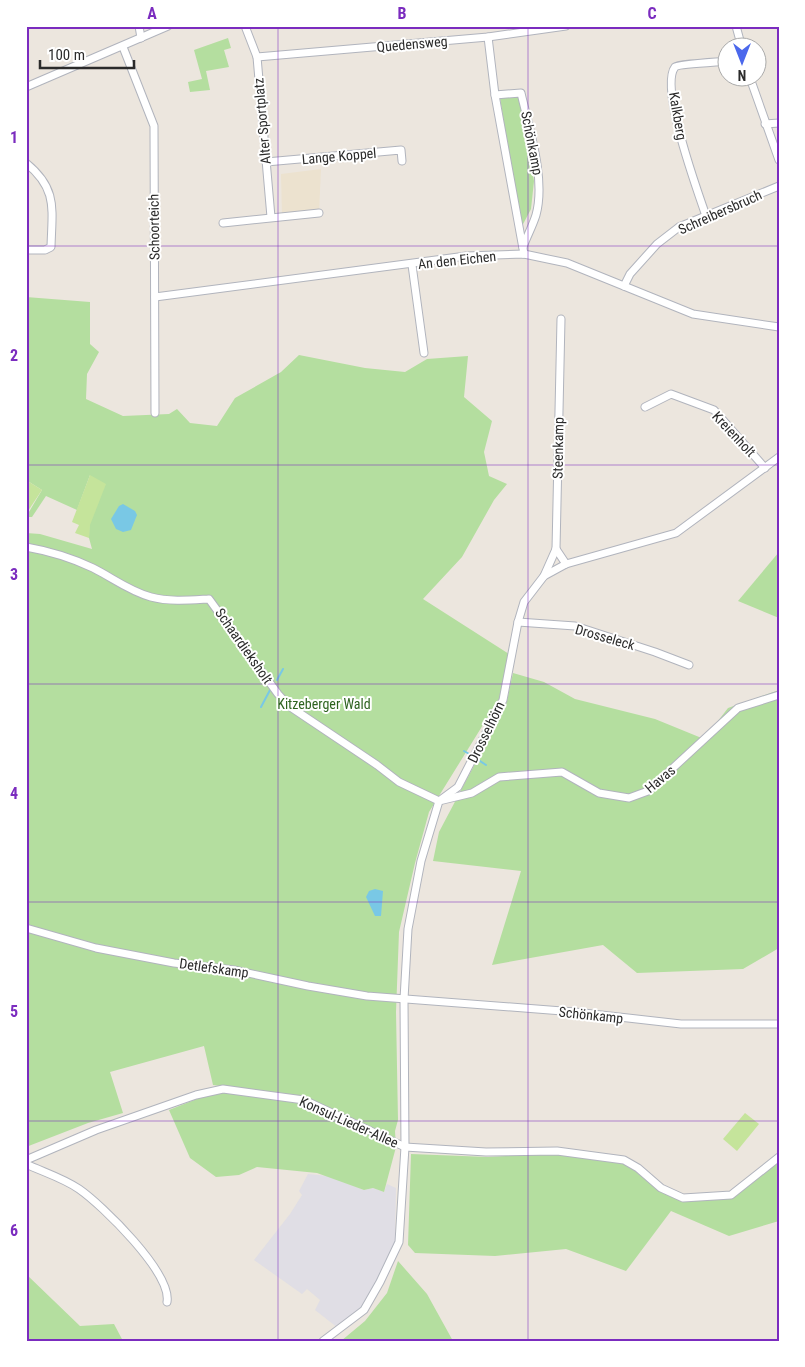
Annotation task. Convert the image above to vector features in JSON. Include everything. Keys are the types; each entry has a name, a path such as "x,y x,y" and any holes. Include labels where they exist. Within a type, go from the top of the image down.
{"street":[{"path":"139,26 142,38"},
{"path":"26,87 168,26"},
{"name":"Alter Sportplatz","path":"246,26 256,57 271,218"},
{"name":"Quedensweg","path":"256,57 488,37 566,26"},
{"name":"Schönkamp","path":"488,37 495,95 523,251"},
{"name":"Schoorteich","path":"122,47 154,126 155,413"},
{"name":"Kalkberg","path":"706,216 687,162 678,127 674,110 672,74 674,68 679,64 703,65 718,63"},
{"path":"753,88 779,160"},
{"name":"Schönkamp","path":"495,95 521,93 534,149 539,182 537,213 523,251"},
{"path":"765,124 779,122"},
{"name":"Lange Koppel","path":"266,162 401,150 402,161"},
{"path":"26,162 46,182 52,206 50,247 45,250 26,250"},
{"name":"Schreibersbruch","path":"624,286 630,274 657,244 679,227 779,186"},
{"path":"223,223 319,213"},
{"name":"An den Eichen","path":"155,297 322,274 412,265 466,256 523,251 567,263 693,314 779,327"},
{"path":"412,265 424,353"},
{"name":"Steenkamp","path":"544,576 556,548 562,319"},
{"name":"Kreienholt","path":"645,407 671,394 714,410 765,468"},
{"name":"Drosselhörn","path":"439,801 458,787 503,700 518,622 524,602 544,576 566,564 676,533 779,457"},
{"name":"Schaardieksholt","path":"26,547 44,550 93,568 128,589 153,598 209,599 278,694 289,706 399,782 439,801"},
{"path":"556,548 566,564"},
{"name":"Drosseleck","path":"518,622 575,626 689,665"},
{"name":"Havas","path":"439,801 472,793 499,777 562,772 599,792 629,798 648,791 738,708 779,695"},
{"path":"323,1341 364,1310 391,1261 399,1242 405,1147 404,999 408,929 420,861 439,801"},
{"name":"Detlefskamp","path":"26,928 96,948 174,963 234,970 308,986 367,996 404,999"},
{"name":"Schönkamp","path":"404,999 575,1012 681,1024 779,1024"},
{"name":"Konsul-Lieder-Allee","path":"26,1160 96,1130 196,1095 223,1089 304,1100 405,1147 486,1152 557,1151 624,1160 638,1168 661,1188 683,1198 730,1196 779,1157"},
{"path":"26,1164 78,1188 125,1230 150,1261 166,1288 167,1302"}],"shaded area":[{"path":"321,169 319,213 282,217 281,174"},
{"path":"308,1174 328,1176 364,1190 373,1188 384,1192 387,1184 396,1188 395,1243 364,1308 338,1328 315,1310 320,1300 307,1289 302,1294 254,1260 290,1214 302,1195 299,1191"}],"green space":[{"path":"228,38 231,48 224,50 229,67 206,71 210,90 190,92 188,82 202,79 194,50"},
{"path":"519,96 534,181 531,209 521,228 500,98"},
{"name":"Kitzeberger Wald","path":"26,297 90,302 90,344 99,352 87,374 86,399 123,416 169,414 177,409 190,423 217,426 235,398 281,372 299,355 365,368 405,372 427,359 468,356 464,397 492,421 484,452 489,476 507,484 494,500 462,557 423,599 509,654 499,699 429,812 415,863 399,932 396,1012 398,1120 395,1131 396,1147 384,1192 373,1188 364,1190 317,1173 257,1167 239,1175 216,1177 190,1158 169,1110 227,1087 213,1085 204,1046 110,1072 123,1113 88,1123 26,1147 26,533 40,534 92,549 89,538 90,475 77,510 46,496 32,517 26,517 42,490 26,480"},
{"path":"90,475 106,484 90,525 89,538 75,533 79,525 72,522"},
{"path":"26,480 42,490 26,514"},
{"path":"779,552 779,618 738,601"},
{"path":"513,673 544,682 575,699 655,719 704,739 728,708 779,690 779,948 743,969 637,973 603,945 492,965 521,871 433,861 439,832 506,705"},
{"path":"745,1113 759,1124 737,1151 723,1139"},
{"path":"557,1153 624,1162 683,1200 731,1197 779,1161 779,1221 729,1236 671,1211 626,1271 566,1249 495,1256 415,1253 408,1245 411,1154 488,1157"},
{"path":"398,1261 427,1294 453,1341 341,1341 365,1321 387,1293"},
{"path":"26,1274 80,1326 114,1324 123,1341 26,1341"}],"water":[{"path":"123,504 135,511 137,515 131,530 123,532 116,529 111,519 119,506"},
{"path":"375,889 383,891 381,916 375,916 366,897 369,891"}],"waterway":[{"path":"277,680 283,669"},
{"path":"261,707 270,690"},
{"path":"464,751 471,755"},
{"path":"477,759 486,765"}]}
